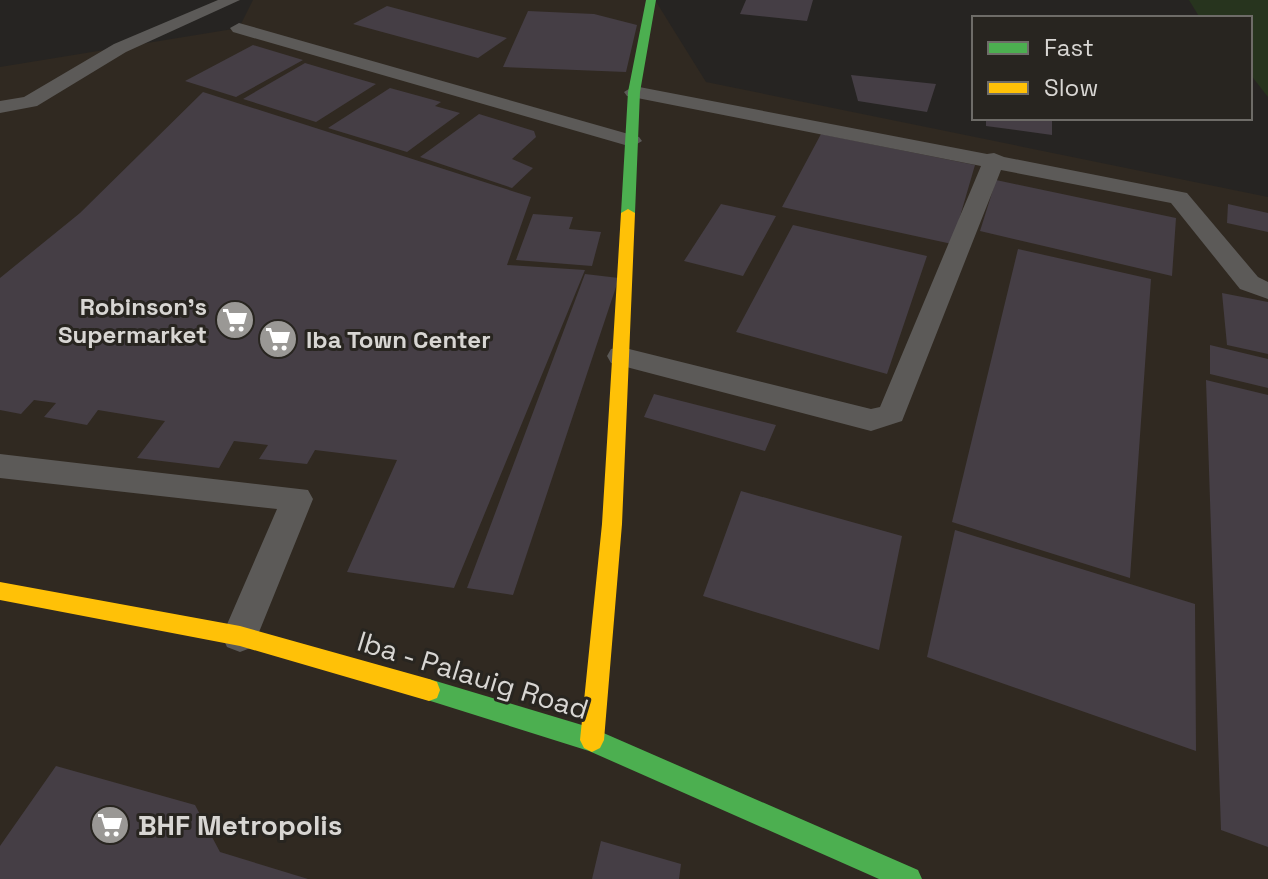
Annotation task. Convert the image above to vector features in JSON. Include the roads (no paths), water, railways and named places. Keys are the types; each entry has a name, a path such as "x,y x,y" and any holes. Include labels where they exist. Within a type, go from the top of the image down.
{"main road":[{"path":"592,740 612,524 634,92 651,0"},
{"name":"Iba - Palauig Road","path":"0,591 240,636 592,740 909,879"}],"lane":[{"path":"0,107 30,102 120,48 232,0"},
{"path":"239,28 632,141"},
{"path":"634,92 994,159 1179,198 1249,283 1268,291"},
{"path":"621,356 871,420 892,414 994,159"},
{"path":"0,466 297,499 240,636"}],"place":[{"name":"Robinson's Supermarket","path":"235,320"},
{"name":"Iba Town Center","path":"278,339"},
{"name":"BHF Metropolis","path":"110,825"}]}
